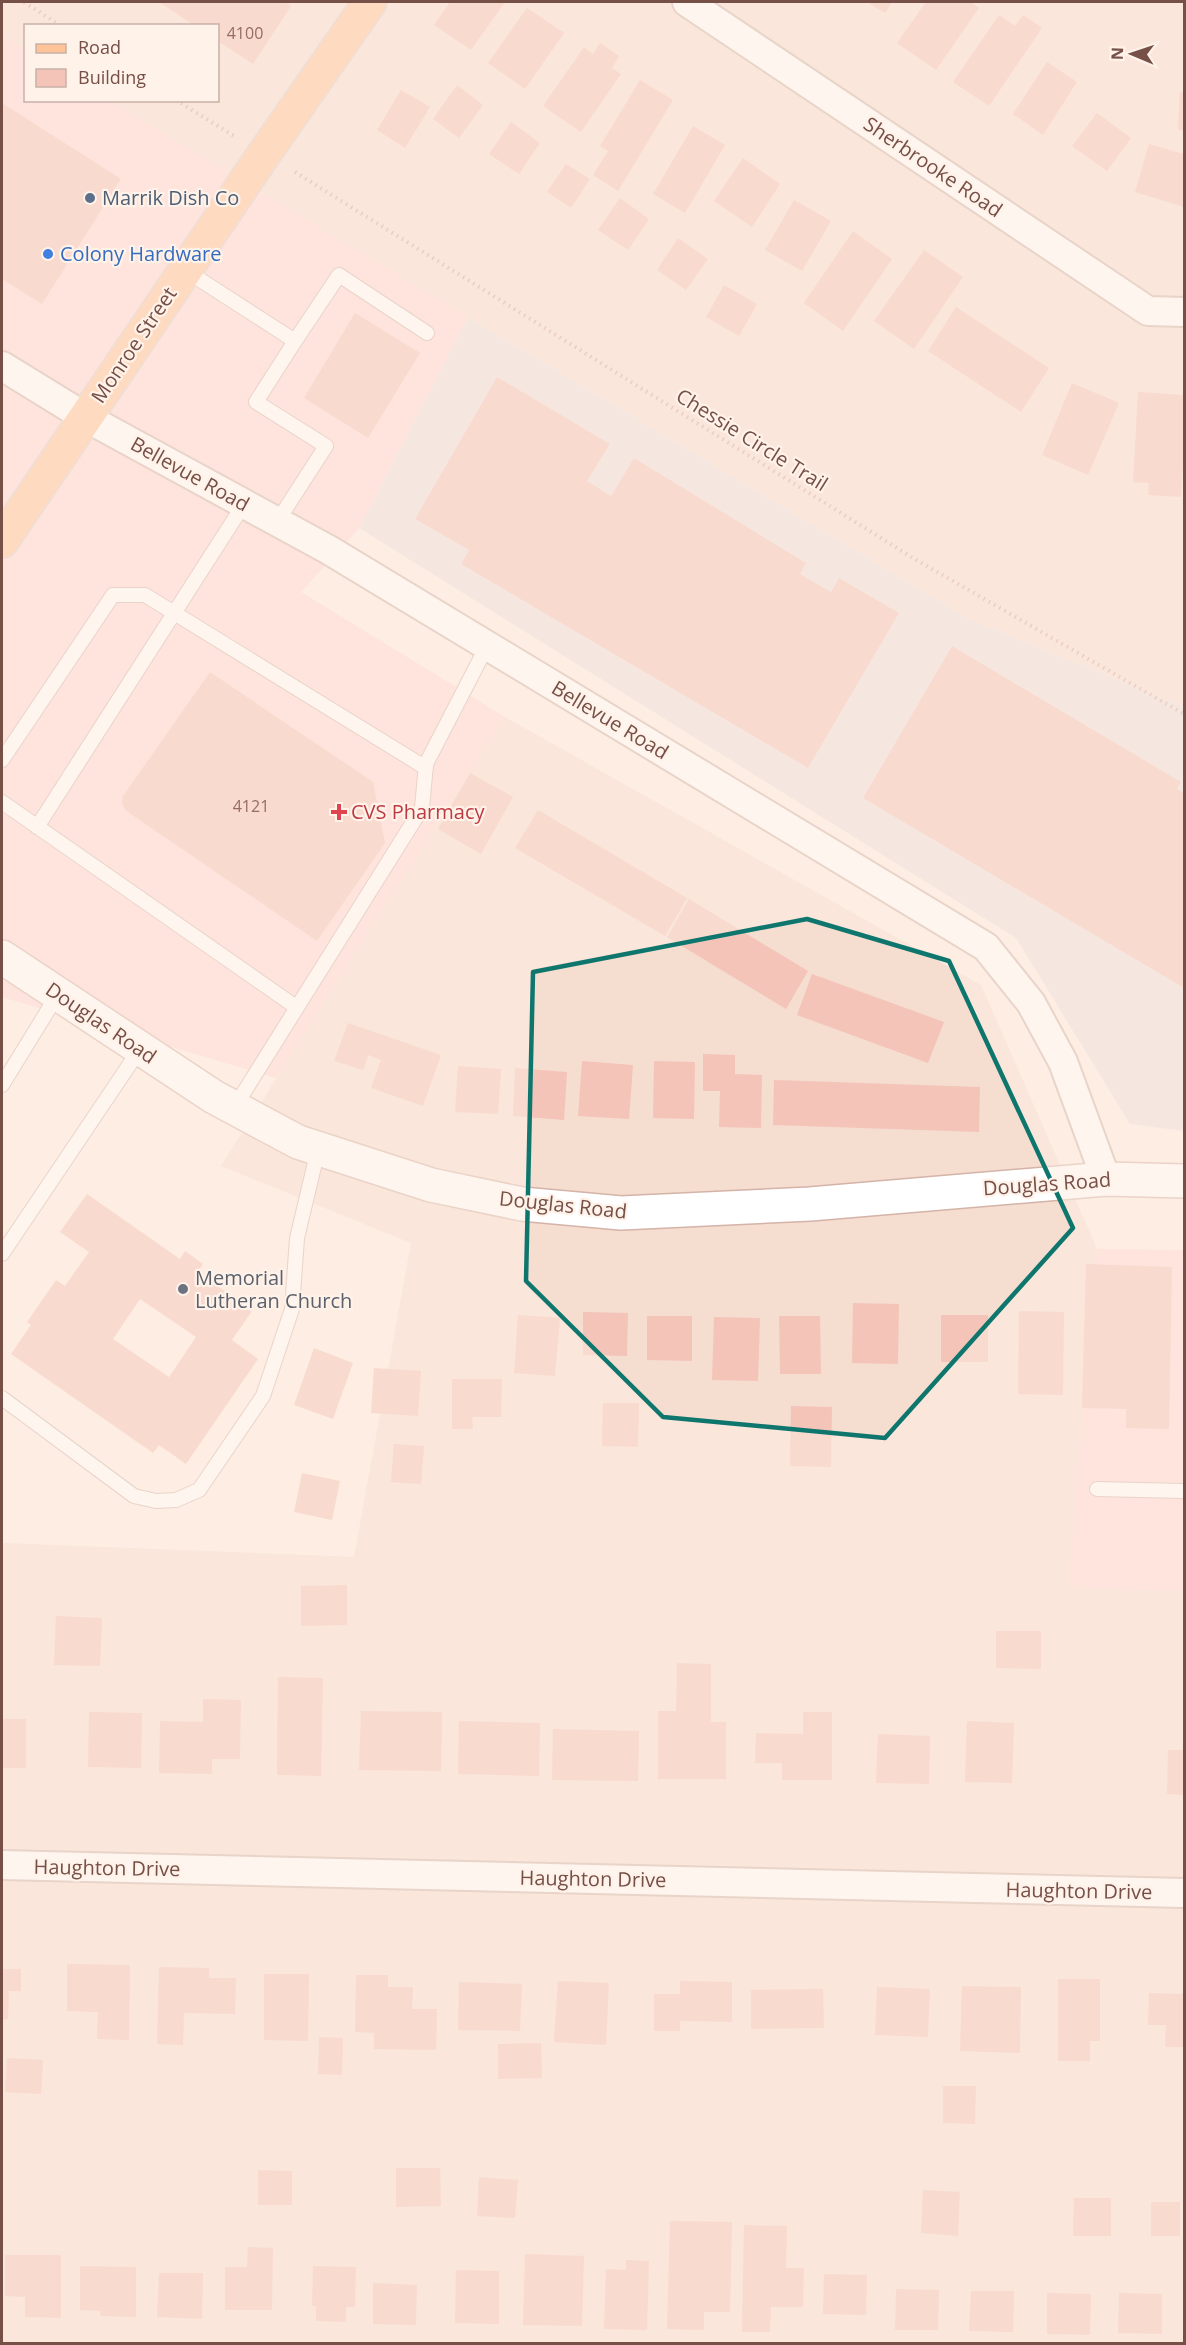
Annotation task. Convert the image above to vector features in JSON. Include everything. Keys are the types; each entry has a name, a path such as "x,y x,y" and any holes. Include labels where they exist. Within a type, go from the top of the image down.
{"main road":[{"name":"Monroe Street","path":"2,541 370,2"}],"street":[{"name":"Sherbrooke Road","path":"687,2 1148,311 1185,312"},
{"name":"Bellevue Road","path":"2,366 85,417 329,550 986,947 1031,1003 1063,1062 1106,1179"},
{"name":"Douglas Road","path":"2,957 140,1049 266,1126 318,1150 430,1185 487,1197 562,1209 621,1213 810,1204 1106,1179 1185,1181"},
{"name":"Haughton Drive","path":"2,1865 1185,1893"}],"lane":[{"path":"185,270 295,341"},
{"path":"277,522 326,446 256,402 339,274 427,333"},
{"path":"37,827 244,504"},
{"path":"2,760 113,595 145,595 426,768"},
{"path":"234,1108 422,808 426,768 487,646"},
{"path":"2,802 296,1007"},
{"path":"2,1085 58,994"},
{"path":"2,1254 140,1049"},
{"path":"2,1398 134,1496 156,1500 176,1500 199,1490 263,1396 292,1309 297,1238 318,1150"},
{"path":"1096,1489 1185,1491"}],"path":[{"path":"24,2 58,24"},
{"name":"Chessie Circle Trail","path":"309,181 913,558 1185,714"}],"highlighted area":[{"path":"807,919 949,961 1073,1228 885,1438 663,1417 526,1281 533,972"}],"shaded area":[{"path":"2,2 1184,2 1184,707 969,619 112,102 219,102 219,24 24,24 24,48 2,34"},
{"path":"2,34 24,48 24,102 112,102 468,317 359,528 301,592 505,717 276,1078 2,997"},
{"path":"468,317 969,619 1184,707 1184,1131 1130,1124 1016,938 359,528"},
{"path":"505,717 981,985 1097,1249 1068,1586 1184,1591 1184,2343 2,2344 2,1543 354,1557 411,1243 221,1166"},
{"path":"1097,1249 1184,1250 1184,1591 1068,1587"}],"building":[{"path":"159,2 285,2 291,6 253,64 219,42 219,24 192,24"},
{"path":"450,2 505,2 471,50 434,25"},
{"path":"867,2 892,2 885,13"},
{"path":"926,2 970,2 979,8 936,70 897,43"},
{"path":"527,8 564,33 525,89 488,63"},
{"path":"999,15 1015,26 1023,15 1042,28 989,106 953,82"},
{"path":"600,43 619,56 612,68 621,74 581,132 543,106 584,47 593,54"},
{"path":"1047,62 1077,82 1043,135 1013,114"},
{"path":"640,80 673,100 618,191 593,175 608,151 600,146"},
{"path":"457,85 483,105 459,138 433,119"},
{"path":"401,90 430,107 405,148 377,130"},
{"path":"1180,92 1184,93 1184,130 1178,130"},
{"path":"2,103 121,179 42,304 2,279"},
{"path":"1097,113 1131,138 1107,171 1072,146"},
{"path":"511,122 540,143 519,174 489,154"},
{"path":"693,126 725,145 685,213 653,194"},
{"path":"1149,144 1184,154 1184,207 1135,192"},
{"path":"743,158 780,184 752,227 714,201"},
{"path":"566,164 590,179 571,208 547,192"},
{"path":"620,198 649,219 628,250 598,230"},
{"path":"794,200 831,221 802,271 765,250"},
{"path":"853,231 892,259 843,331 804,303"},
{"path":"678,238 708,259 686,290 657,270"},
{"path":"924,250 963,277 914,349 874,321"},
{"path":"724,285 757,304 739,336 706,317"},
{"path":"956,307 1049,368 1021,412 928,351"},
{"path":"355,313 420,353 368,438 304,398"},
{"path":"497,377 610,444 587,481 611,496 634,458 806,563 800,574 831,592 839,578 899,613 808,768 461,564 469,550 415,519"},
{"path":"1072,383 1119,403 1088,475 1042,455"},
{"path":"1138,392 1184,395 1181,497 1148,495 1149,483 1133,482"},
{"path":"952,646 1181,782 1177,789 1184,793 1184,988 863,798"},
{"name":"CVS Pharmacy","path":"210,672 373,782 385,843 317,941 125,810 122,803 123,796"},
{"path":"470,773 513,797 481,854 438,829"},
{"path":"538,810 687,898 665,936 515,848"},
{"path":"689,899 808,971 786,1009 667,937"},
{"path":"812,974 944,1022 928,1063 797,1015"},
{"path":"348,1023 441,1055 423,1106 371,1088 381,1060 368,1055 363,1070 334,1061"},
{"path":"703,1054 735,1055 735,1074 762,1075 761,1128 719,1127 720,1091 703,1091"},
{"path":"582,1061 633,1065 629,1119 578,1116"},
{"path":"654,1061 695,1062 694,1119 653,1118"},
{"path":"458,1066 501,1069 498,1114 455,1112"},
{"path":"515,1068 567,1072 564,1120 513,1116"},
{"path":"774,1080 980,1087 979,1132 773,1125"},
{"path":"87,1194 180,1259 185,1251 203,1264 198,1272 252,1311 232,1340 258,1359 186,1464 159,1445 153,1453 11,1354 31,1325 27,1322 56,1280 65,1286 89,1252 60,1232","holes":["140,1299 196,1337 169,1377 113,1339"]},
{"path":"1086,1264 1172,1267 1169,1429 1126,1428 1126,1409 1082,1408"},
{"path":"853,1303 899,1304 898,1364 852,1363"},
{"path":"1019,1311 1064,1312 1063,1395 1018,1394"},
{"path":"583,1312 628,1313 627,1356 583,1355"},
{"path":"518,1315 560,1318 555,1376 514,1373"},
{"path":"941,1315 988,1315 988,1362 941,1362"},
{"path":"647,1316 692,1316 692,1361 647,1360"},
{"path":"779,1316 820,1316 821,1374 780,1374"},
{"path":"714,1317 760,1318 758,1381 712,1380"},
{"path":"314,1348 353,1363 333,1419 294,1405"},
{"path":"374,1368 421,1371 418,1416 371,1413"},
{"path":"452,1379 502,1379 501,1417 472,1417 473,1429 452,1429"},
{"path":"603,1403 639,1403 638,1447 602,1446"},
{"path":"791,1406 832,1407 831,1467 790,1466"},
{"path":"394,1444 424,1446 421,1484 391,1482"},
{"path":"302,1473 340,1481 332,1520 294,1512"},
{"path":"347,1585 347,1625 301,1626 301,1586"},
{"path":"56,1616 102,1618 100,1666 54,1665"},
{"path":"996,1631 1041,1631 1041,1669 996,1668"},
{"path":"677,1663 711,1664 711,1722 726,1722 726,1779 658,1779 658,1711 676,1711"},
{"path":"278,1677 323,1678 321,1776 277,1775"},
{"path":"203,1699 241,1700 240,1759 212,1759 212,1774 159,1773 160,1721 203,1722"},
{"path":"361,1711 442,1712 441,1771 359,1770"},
{"path":"89,1712 142,1713 141,1768 88,1767"},
{"path":"803,1712 832,1712 832,1780 782,1780 782,1763 755,1763 756,1733 803,1734"},
{"path":"2,1719 26,1719 26,1768 2,1768"},
{"path":"459,1721 540,1723 539,1776 458,1774"},
{"path":"967,1721 1014,1723 1012,1783 965,1782"},
{"path":"553,1729 639,1731 638,1781 552,1780"},
{"path":"878,1734 930,1736 929,1784 876,1783"},
{"path":"1168,1750 1184,1750 1184,1795 1167,1794"},
{"path":"67,1964 130,1965 129,2040 97,2039 98,2012 67,2011"},
{"path":"159,1967 209,1968 209,1978 236,1978 235,2014 184,2013 183,2045 157,2044"},
{"path":"2,1969 21,1969 21,1991 9,1991 8,2019 2,2019"},
{"path":"264,1974 309,1974 308,2041 264,2040"},
{"path":"356,1975 388,1975 388,1987 413,1987 412,2009 437,2009 436,2050 374,2049 374,2033 355,2032"},
{"path":"1058,1979 1100,1979 1100,2041 1090,2041 1090,2061 1058,2061"},
{"path":"558,1981 609,1983 606,2045 554,2042"},
{"path":"680,1981 732,1982 732,2022 680,2021 680,2031 654,2031 654,1994 680,1994"},
{"path":"459,1982 522,1984 520,2031 458,2030"},
{"path":"962,1986 1021,1987 1020,2053 960,2051"},
{"path":"877,1987 930,1989 928,2037 875,2035"},
{"path":"823,1989 824,2028 751,2029 751,1990"},
{"path":"1149,1993 1184,1994 1184,2047 1165,2047 1166,2025 1148,2025"},
{"path":"319,2037 343,2038 342,2075 318,2074"},
{"path":"541,2043 542,2078 498,2079 498,2044"},
{"path":"7,2058 43,2060 41,2094 5,2092"},
{"path":"943,2086 976,2086 975,2124 943,2123"},
{"path":"396,2168 440,2168 441,2206 396,2207"},
{"path":"258,2170 292,2171 292,2205 258,2205"},
{"path":"479,2177 518,2180 515,2218 477,2216"},
{"path":"923,2190 960,2192 958,2236 921,2233"},
{"path":"1074,2198 1111,2198 1111,2236 1073,2236"},
{"path":"1151,2202 1180,2202 1180,2236 1151,2236"},
{"path":"670,2221 732,2222 730,2312 704,2312 704,2330 667,2329"},
{"path":"744,2225 787,2226 786,2268 804,2268 803,2307 771,2307 770,2332 742,2332"},
{"path":"248,2247 273,2248 272,2310 225,2310 225,2267 247,2267"},
{"path":"525,2254 584,2256 582,2326 523,2325"},
{"path":"5,2255 61,2255 61,2318 25,2317 25,2297 5,2296"},
{"path":"626,2260 649,2261 647,2330 604,2329 606,2269 626,2270"},
{"path":"80,2266 136,2267 136,2317 100,2316 101,2311 80,2310"},
{"path":"313,2266 356,2267 355,2307 346,2307 346,2322 316,2321 316,2306 312,2306"},
{"path":"456,2270 499,2271 499,2324 455,2323"},
{"path":"159,2273 203,2273 202,2319 157,2317"},
{"path":"824,2274 867,2275 866,2315 823,2314"},
{"path":"373,2283 417,2285 416,2325 373,2324"},
{"path":"896,2289 939,2290 938,2330 895,2330"},
{"path":"971,2291 1014,2291 1013,2332 969,2331"},
{"path":"1047,2293 1091,2294 1090,2335 1047,2334"},
{"path":"1119,2293 1162,2294 1162,2334 1118,2333"}],"place":[{"name":"Marrik Dish Co","path":"90,198"},
{"name":"Colony Hardware","path":"48,254"},
{"name":"CVS Pharmacy","path":"339,812"},
{"name":"Memorial Lutheran Church","path":"183,1289"}]}
